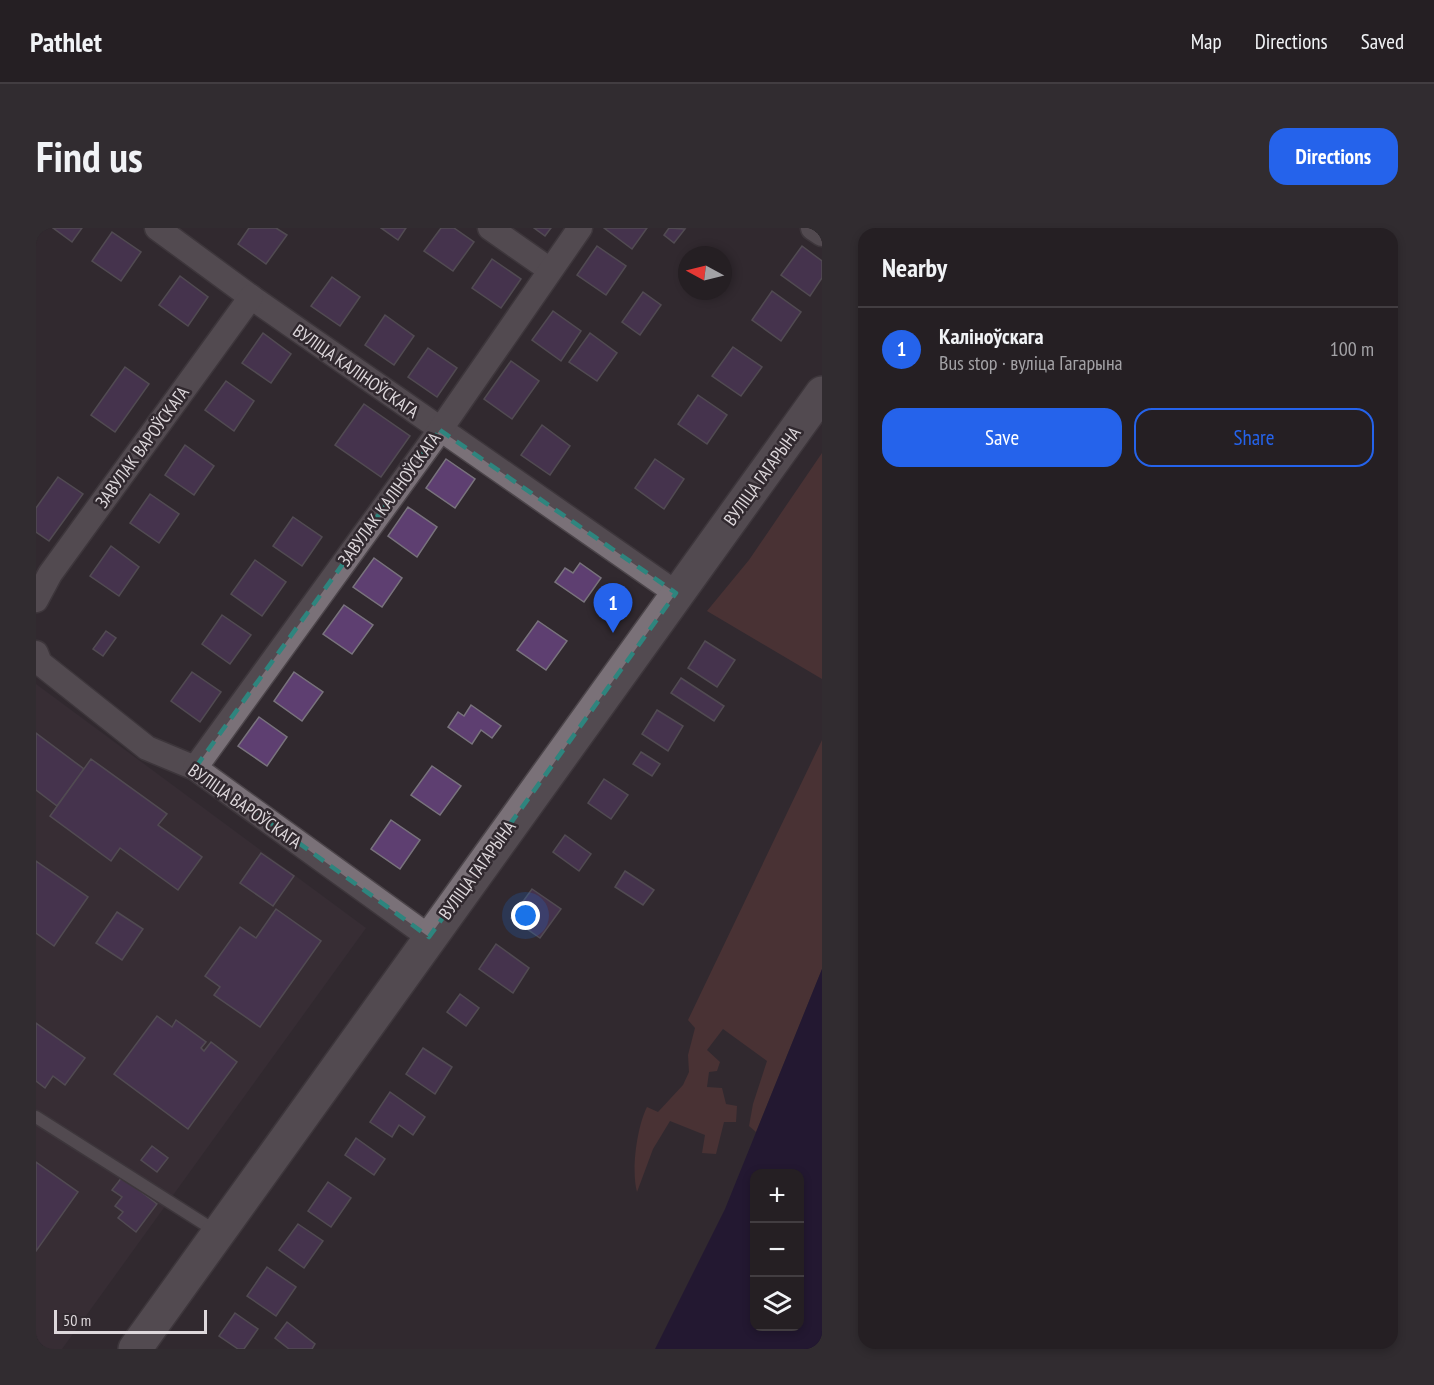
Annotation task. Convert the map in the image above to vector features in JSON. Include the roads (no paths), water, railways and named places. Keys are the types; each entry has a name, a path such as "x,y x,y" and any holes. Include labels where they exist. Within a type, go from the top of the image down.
{"main road":[{"name":"ВУЛІЦА ГАГАРЫНА","path":"135,1349 676,593 822,393"}],"street":[{"name":"ВУЛІЦА КАЛІНОЎСКАГА","path":"157,228 440,430 676,593"},
{"path":"490,228 550,270"},
{"name":"ЗАВУЛАК КАЛІНОЎСКАГА","path":"195,768 440,430 580,228"},
{"path":"813,228 822,234"},
{"name":"ЗАВУЛАК ВАРОЎСКАГА","path":"36,600 50,574 251,297"},
{"name":"ВУЛІЦА ВАРОЎСКАГА","path":"36,653 40,663 147,748 195,768 429,937"}],"lane":[{"path":"36,1117 218,1233"}],"place":[{"name":"Каліноўскага","path":"613,633"}]}
